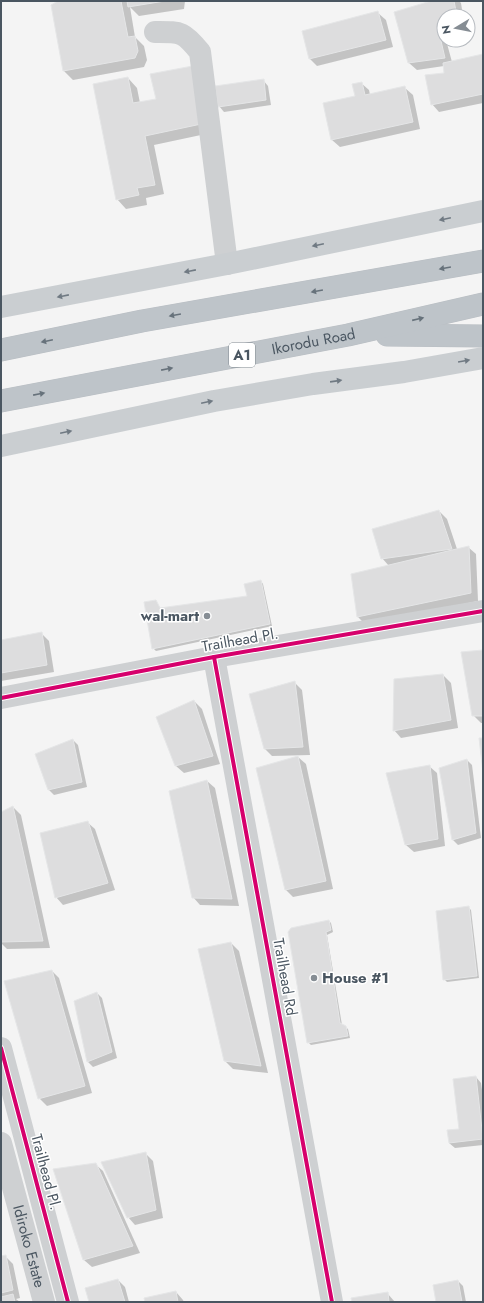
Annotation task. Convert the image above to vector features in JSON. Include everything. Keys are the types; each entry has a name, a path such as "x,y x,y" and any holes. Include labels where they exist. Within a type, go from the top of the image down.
{"highway":[{"path":"1,350 142,321 483,261"},
{"name":"Ikorodu Road","path":"1,401 348,334 483,304"},
{"path":"348,334 483,336"}],"main road":[{"path":"1,307 227,264 483,211"},
{"path":"1,446 214,401 313,384 404,372 483,358"}],"street":[{"path":"155,32 178,32 189,39 200,52 227,264"},
{"name":"Trailhead Pl.","path":"1,698 214,657 483,611"},
{"name":"Trailhead Rd","path":"214,657 332,1302"},
{"name":"Trailhead Pl.","path":"1,1048 68,1302"},
{"name":"Idiroko Estate","path":"1,1143 44,1302"}],"building":[{"path":"58,1 121,1 128,37 135,36 138,51 135,58 63,71 51,5"},
{"path":"127,1 165,1 128,7"},
{"path":"431,1 454,1 455,8 436,8 436,48 443,48 445,58 408,63 394,12"},
{"path":"378,11 386,40 309,59 302,31"},
{"path":"483,54 483,94 431,105 425,75 444,73 443,63"},
{"path":"198,65 206,123 145,136 155,185 137,188 139,195 116,200 93,84 128,77 133,103 156,99 150,74"},
{"path":"264,79 266,100 218,107 215,86"},
{"path":"362,82 365,95 405,86 413,122 331,140 323,103 355,96 352,84"},
{"path":"439,510 452,549 381,559 372,529"},
{"path":"469,546 471,593 357,617 351,574"},
{"name":"wal-mart","path":"261,580 270,624 152,649 144,602 156,600 160,608 247,596 244,584"},
{"path":"42,632 47,665 1,673 1,640"},
{"path":"483,650 483,716 472,716 461,652"},
{"path":"443,674 451,720 393,731 394,679"},
{"path":"295,681 303,747 264,749 249,694"},
{"path":"194,700 213,756 175,766 156,717"},
{"path":"479,738 483,738 483,773"},
{"path":"73,739 82,782 48,790 35,754"},
{"path":"298,756 326,881 285,890 256,768"},
{"path":"467,759 476,833 452,840 439,768"},
{"path":"430,765 438,839 405,845 386,773"},
{"path":"207,780 232,899 192,898 169,791"},
{"path":"13,806 43,941 1,942 1,812"},
{"path":"88,821 108,883 55,898 40,833"},
{"path":"469,906 477,976 443,980 436,911"},
{"name":"House #1","path":"329,920 331,930 326,932 340,1023 346,1026 348,1036 307,1043 288,932 291,928"},
{"path":"231,942 261,1066 224,1061 198,949"},
{"path":"52,970 85,1086 38,1099 4,981"},
{"path":"97,992 112,1052 87,1062 74,1001"},
{"path":"476,1076 483,1139 449,1143 447,1130 459,1129 453,1079"},
{"path":"146,1152 156,1210 127,1218 101,1162"},
{"path":"96,1163 133,1246 83,1260 53,1169"},
{"path":"6,1255 13,1290 1,1293 1,1256"},
{"path":"118,1279 125,1302 89,1302 85,1288"},
{"path":"458,1280 462,1302 436,1302 433,1285"},
{"path":"176,1291 178,1302 145,1302 144,1298"},
{"path":"388,1292 389,1302 352,1302 351,1298"},
{"path":"13,1294 15,1302 1,1302 1,1297"}],"cycle path":[{"path":"1,698 214,657 483,611"},
{"path":"214,657 332,1302"},
{"path":"1,1048 68,1302"}],"place":[{"name":"wal-mart","path":"207,616"},
{"name":"House #1","path":"314,978"}]}
